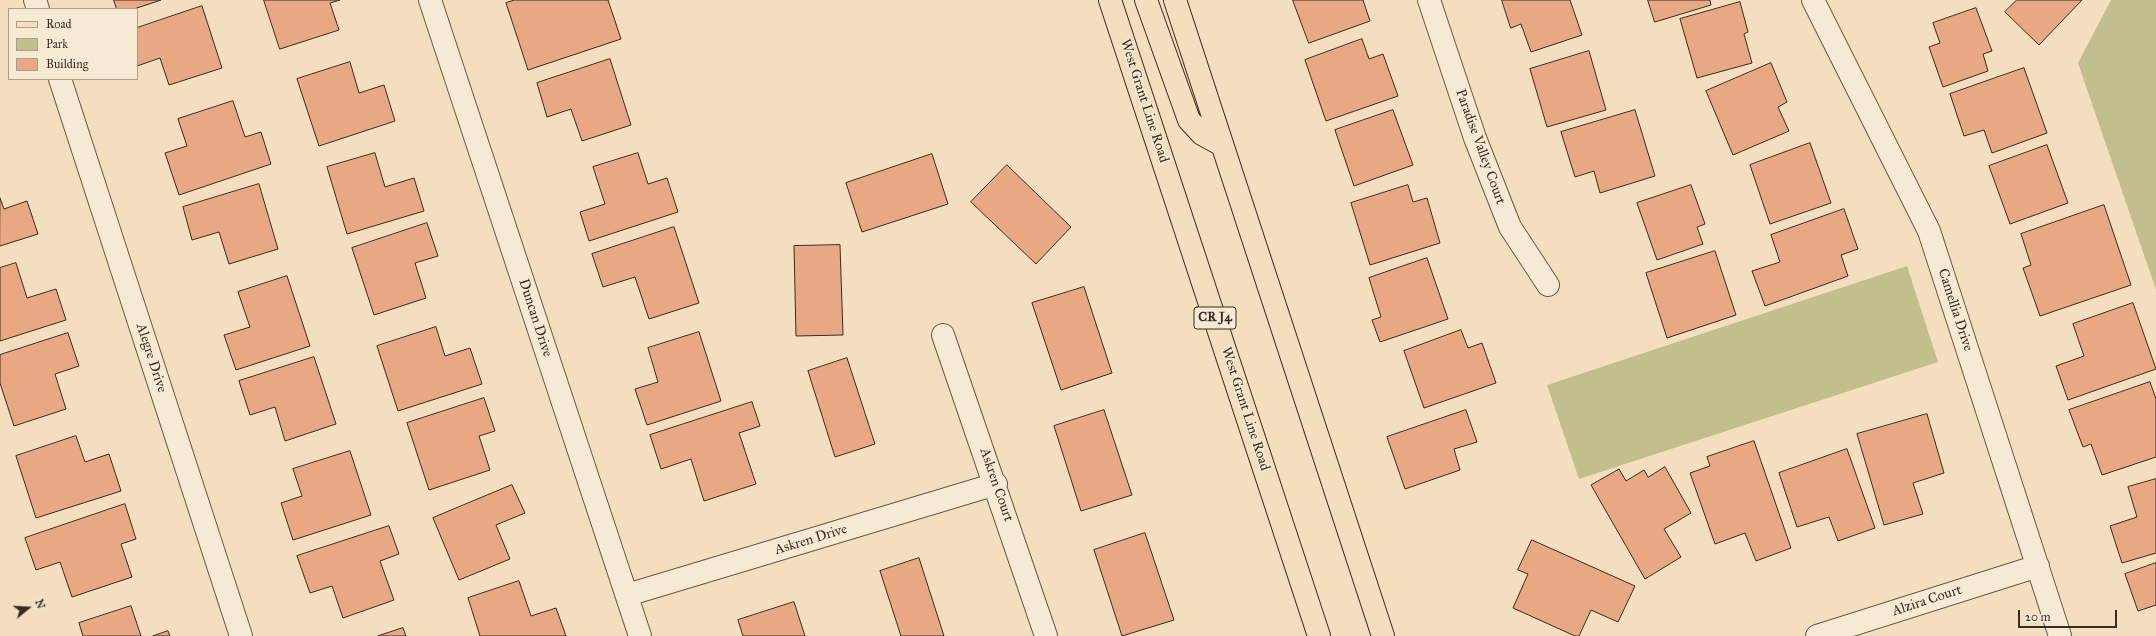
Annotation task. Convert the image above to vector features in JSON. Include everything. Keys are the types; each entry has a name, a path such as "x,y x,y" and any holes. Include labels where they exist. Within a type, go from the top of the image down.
{"main road":[{"name":"West Grant Line Road","path":"1110,0 1319,636"},
{"path":"1146,0 1189,120 1202,134 1222,145"},
{"path":"1175,0 1383,636"}],"street":[{"name":"Duncan Drive","path":"430,0 640,636"},
{"name":"Paradise Valley Court","path":"1429,0 1475,138 1510,227 1548,285"},
{"name":"Camellia Drive","path":"1813,0 1930,231 2060,636"},
{"name":"Alegre Drive","path":"60,80 241,636"},
{"name":"Askren Court","path":"943,336 996,484 1046,636"},
{"name":"Askren Drive","path":"626,595 996,484"},
{"name":"Alzira Court","path":"1817,636 2038,566"}],"green space":[{"path":"2111,0 2156,0 2156,290 2078,63"},
{"path":"1907,266 1938,362 1579,479 1547,385"}],"building":[{"path":"114,0 161,0 137,8 117,8"},
{"path":"264,0 340,0 330,3 339,30 280,49"},
{"path":"515,0 608,0 621,39 528,70 506,3"},
{"path":"1293,0 1363,0 1370,21 1309,43"},
{"path":"1502,0 1570,0 1582,35 1531,52 1521,24 1511,28"},
{"path":"1648,0 1710,0 1711,5 1655,22"},
{"path":"2017,0 2082,0 2039,45 2005,12"},
{"path":"1740,2 1748,32 1744,34 1752,63 1697,78 1680,19"},
{"path":"202,6 222,68 169,85 160,58 138,66 138,28"},
{"path":"1976,8 1992,51 1983,54 1988,71 1943,87 1929,47 1940,43 1933,23"},
{"path":"1362,39 1369,59 1383,54 1398,96 1326,121 1305,60"},
{"path":"1589,51 1606,110 1547,127 1530,69"},
{"path":"610,59 631,125 582,141 571,109 547,117 537,83"},
{"path":"350,62 359,93 384,85 395,121 319,146 297,79"},
{"path":"1771,63 1787,102 1778,107 1789,131 1733,155 1706,91"},
{"path":"2024,68 2047,133 1992,153 1984,130 1964,136 1950,94"},
{"path":"233,101 245,137 261,132 271,164 179,195 165,153 187,146 178,119"},
{"path":"1393,110 1413,165 1354,186 1335,130"},
{"path":"1635,110 1655,176 1600,193 1594,171 1575,177 1561,132"},
{"path":"1810,143 1831,203 1770,224 1750,165"},
{"path":"2047,145 2068,203 2010,224 1989,166"},
{"path":"375,153 385,187 414,178 424,211 347,234 327,167"},
{"path":"638,153 648,184 667,178 678,212 589,241 580,212 605,204 593,167"},
{"path":"932,154 948,204 862,232 846,183"},
{"path":"1007,165 1071,227 1036,264 971,202"},
{"path":"259,184 278,249 229,264 219,232 192,240 183,207"},
{"path":"1408,185 1413,202 1427,198 1440,243 1370,265 1351,203"},
{"path":"1691,185 1705,224 1697,227 1703,244 1657,260 1637,203"},
{"path":"0,198 4,209 27,201 38,234 0,246"},
{"path":"2104,205 2131,285 2040,316 2023,268 2031,265 2021,234"},
{"path":"1844,209 1858,249 1841,255 1848,276 1765,306 1752,271 1780,262 1771,235"},
{"path":"427,223 438,256 415,263 426,298 374,315 352,248"},
{"path":"674,227 699,303 649,319 635,277 603,287 592,254"},
{"path":"840,245 843,335 796,336 794,246"},
{"path":"1715,251 1736,315 1667,338 1646,273"},
{"path":"1427,258 1448,319 1380,342 1372,320 1381,317 1369,278"},
{"path":"16,263 27,298 56,289 66,320 0,341 0,268"},
{"path":"287,276 310,346 236,370 224,335 250,327 238,292"},
{"path":"1084,287 1112,373 1061,390 1032,303"},
{"path":"2133,303 2156,369 2068,400 2056,366 2084,356 2073,324"},
{"path":"436,327 445,356 470,348 482,384 398,411 377,346"},
{"path":"1461,330 1468,348 1482,343 1496,383 1424,408 1404,351"},
{"path":"699,332 721,401 647,425 635,389 658,382 648,348"},
{"path":"68,333 79,366 55,374 66,409 14,426 0,383 0,355"},
{"path":"314,357 336,424 285,441 275,407 250,415 239,381"},
{"path":"847,358 875,444 835,457 808,371"},
{"path":"2150,382 2156,399 2156,457 2102,475 2091,444 2083,447 2069,410"},
{"path":"484,398 495,431 479,436 490,470 429,490 407,423"},
{"path":"752,402 760,426 739,433 756,484 704,501 691,459 661,469 650,435"},
{"path":"1104,410 1132,495 1081,511 1054,426"},
{"path":"1466,410 1477,442 1454,449 1460,470 1405,489 1387,437"},
{"path":"1927,414 1944,473 1913,483 1923,514 1884,525 1857,434"},
{"path":"76,436 85,462 109,454 121,491 36,518 16,456"},
{"path":"1754,441 1791,548 1756,561 1745,533 1715,544 1690,473 1710,466 1707,457"},
{"path":"1847,449 1875,528 1838,541 1829,517 1797,527 1779,473"},
{"path":"350,451 371,515 293,540 281,503 302,496 293,469"},
{"path":"1665,467 1691,513 1664,529 1681,557 1645,579 1591,485 1619,469 1626,481 1644,470 1648,477"},
{"path":"2156,479 2156,553 2122,563 2110,526 2137,517 2128,487"},
{"path":"512,485 525,513 496,525 510,559 459,580 433,518"},
{"path":"125,504 136,539 121,544 132,577 72,597 60,562 36,570 25,538"},
{"path":"389,526 399,554 380,561 394,600 343,618 332,586 310,593 297,556"},
{"path":"1145,533 1174,620 1122,636 1094,550"},
{"path":"1532,540 1635,586 1618,622 1591,610 1579,636 1575,636 1513,608 1528,574 1518,570"},
{"path":"919,558 944,636 901,636 880,571"},
{"path":"2156,563 2156,605 2138,611 2125,574"},
{"path":"519,581 531,616 556,608 566,636 480,636 468,598"},
{"path":"794,602 805,636 743,636 738,620"},
{"path":"131,606 141,636 83,636 79,623"},
{"path":"403,628 406,636 378,636"},
{"path":"168,631 170,636 153,636"}]}
